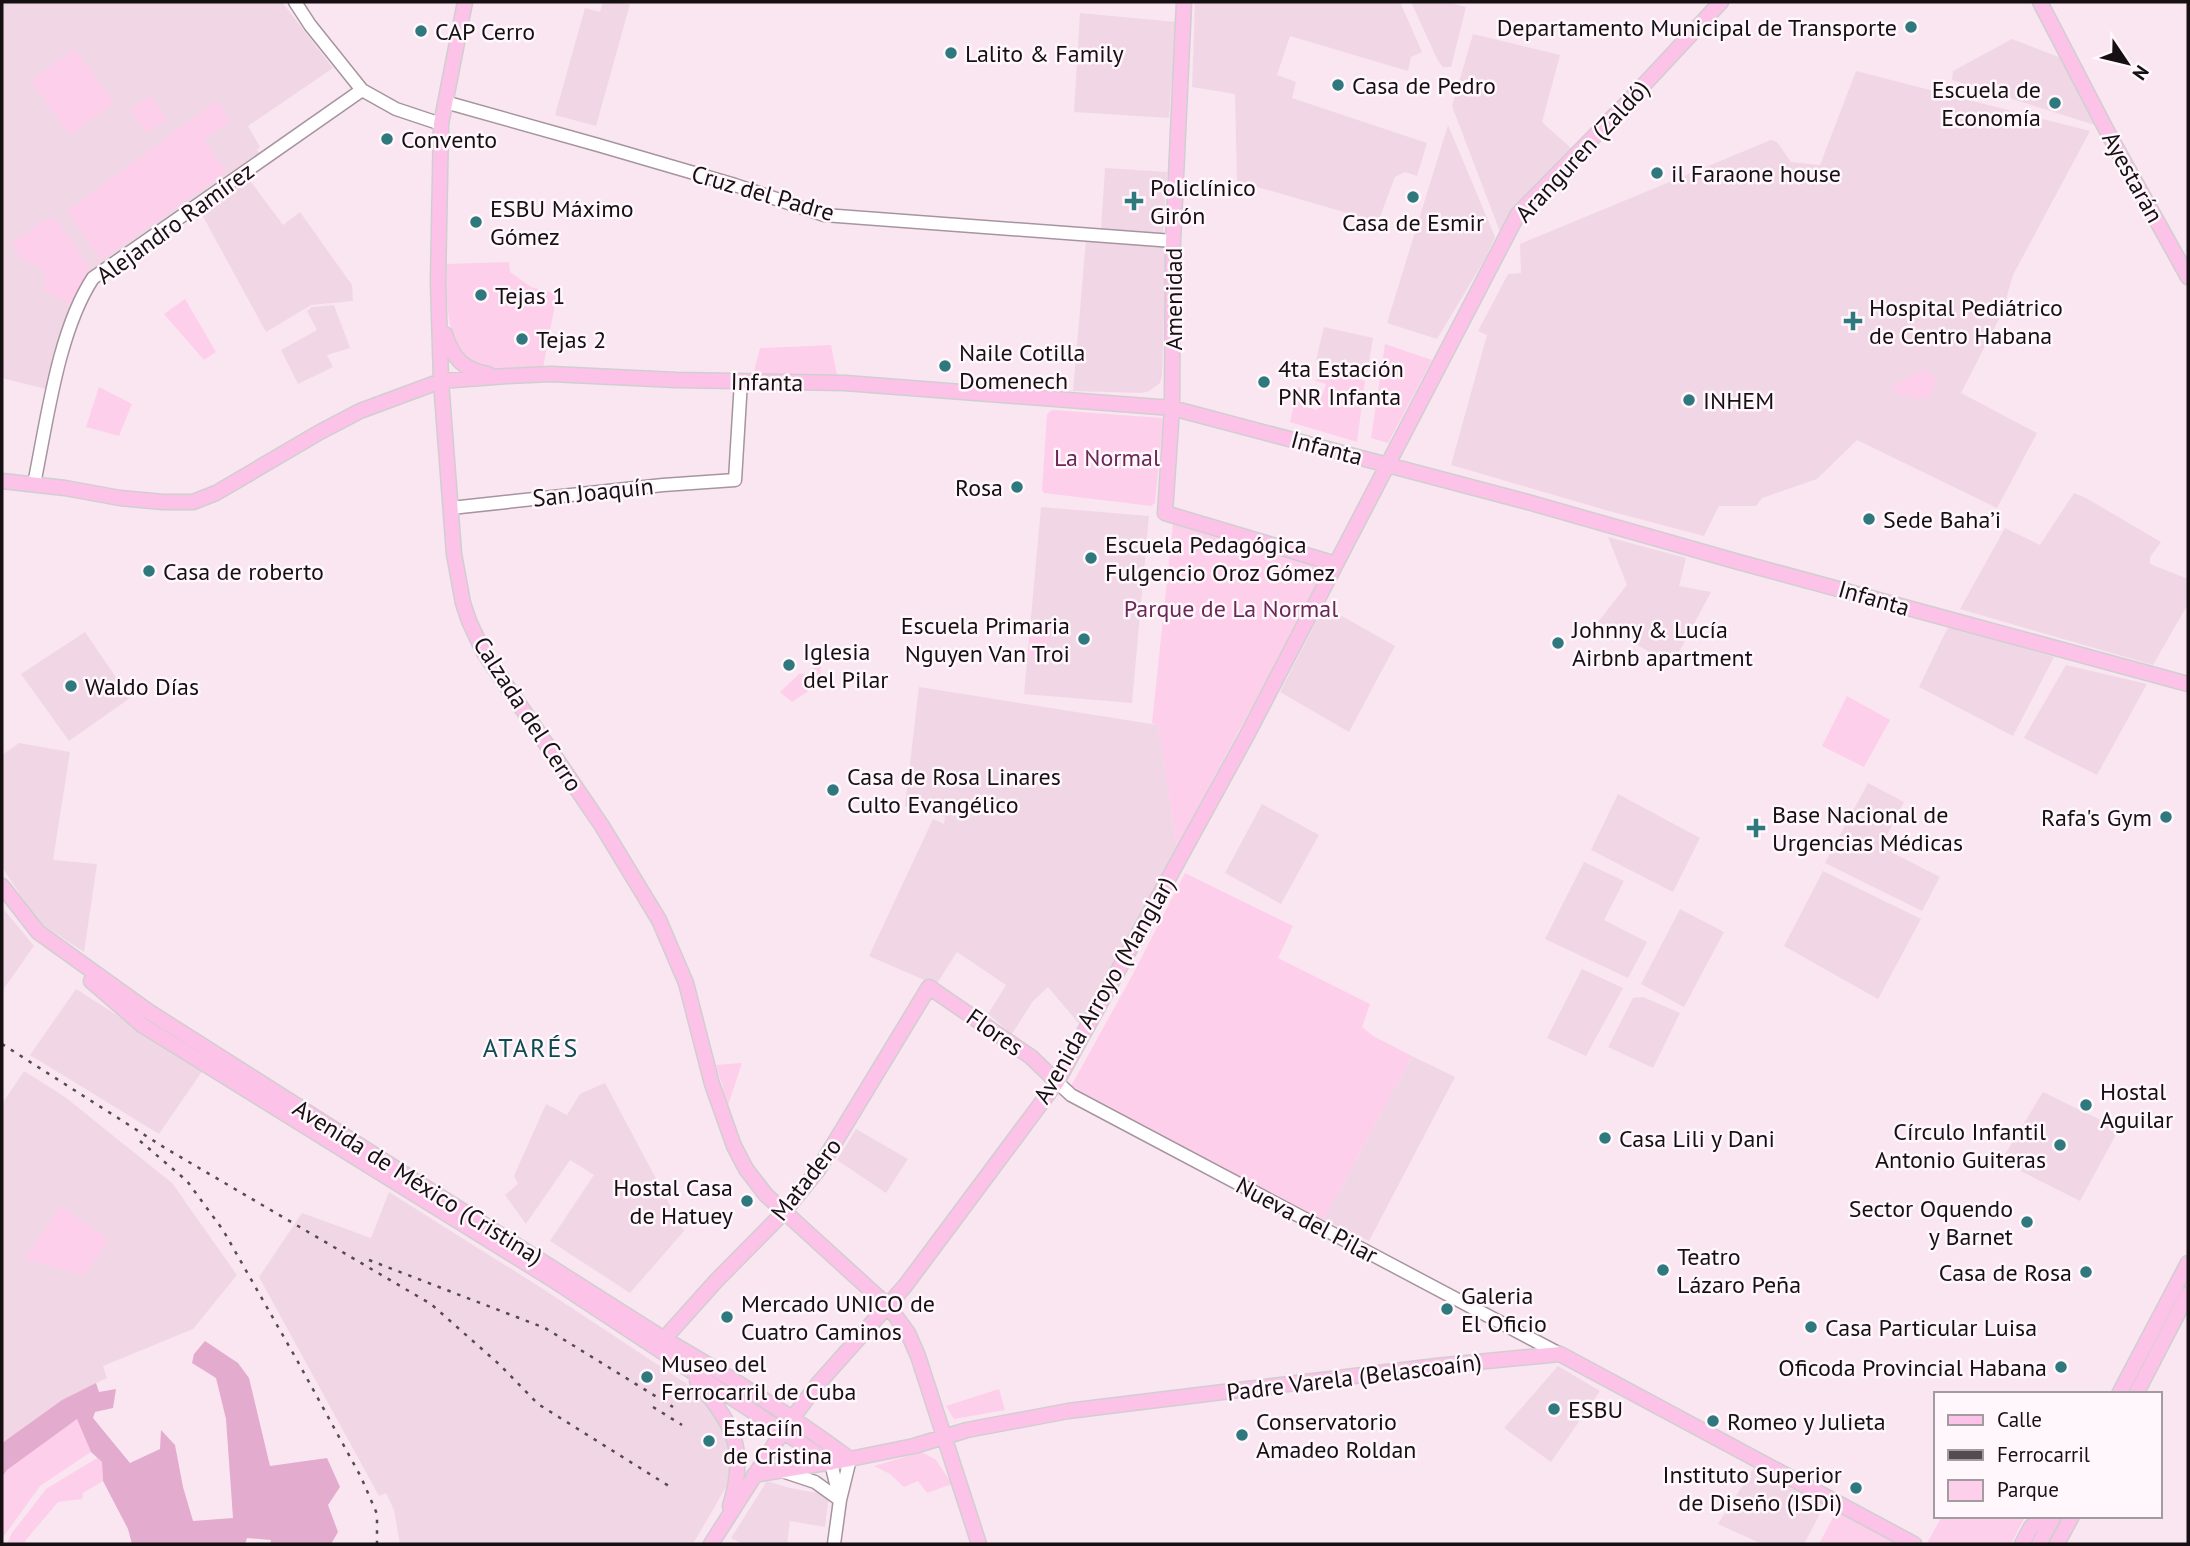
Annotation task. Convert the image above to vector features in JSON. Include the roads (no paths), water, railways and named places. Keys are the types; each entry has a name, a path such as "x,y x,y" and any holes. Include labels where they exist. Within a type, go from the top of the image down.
{"main road":[{"name":"Calzada del Cerro","path":"465,2 440,124 439,308 441,381 459,585 476,638 541,739 602,826 651,905 686,983 712,1084 734,1146 757,1185 783,1212 888,1306 908,1333 918,1356 979,1544"},
{"name":"Amenidad","path":"1184,2 1173,242 1172,408 1166,513 1336,564"},
{"name":"Aranguren (Zaldó)","path":"1386,464 1518,214 1721,2"},
{"name":"Ayestarán","path":"2040,2 2108,133 2188,277"},
{"path":"439,308 455,358 475,371 507,376"},
{"name":"Infanta","path":"2,481 120,498 177,503 199,500 360,411 441,381 507,376 551,374 858,383 1172,408 2188,684"},
{"name":"Avenida Arroyo (Manglar)","path":"711,1544 783,1431 828,1370 888,1306 932,1252 1057,1082 1247,737 1386,464"},
{"name":"Avenida de México (Cristina)","path":"3,890 38,932 148,1012 509,1238 666,1346 734,1379 850,1459"},
{"name":"Matadero","path":"666,1346 818,1170 929,986"},
{"name":"Flores","path":"929,986 1031,1057 1057,1082"},
{"path":"2120,1392 2188,1264"},
{"path":"2137,1392 2188,1294"},
{"path":"666,1346 688,1369 726,1420 736,1445 737,1473 732,1499 721,1528"},
{"path":"1560,1354 1914,1544"},
{"name":"Padre Varela (Belascoaín)","path":"754,1475 831,1463 914,1446 943,1435 1068,1411 1423,1367 1560,1354"},
{"path":"688,1369 831,1463"},
{"path":"914,1446 946,1459 955,1472"},
{"path":"2022,1544 2031,1527 2042,1518"},
{"path":"2039,1544 2053,1518"},
{"path":"2057,1544 2071,1518"}],"street":[{"path":"295,2 362,90 396,109 440,124"},
{"name":"Alejandro Ramírez","path":"34,484 64,343 93,278 362,90"},
{"name":"Cruz del Padre","path":"445,102 735,185 824,215 1173,242"},
{"name":"San Joaquín","path":"452,508 663,485 735,480 741,381"},
{"name":"Nueva del Pilar","path":"1057,1082 1071,1094 1560,1354"},
{"path":"834,1544 840,1500 850,1459"},
{"path":"831,1463 840,1500"},
{"path":"782,1471 816,1482 840,1500"}],"railway":[{"path":"2,1044 165,1148 431,1304 500,1365 538,1404 672,1488"},
{"path":"140,1141 187,1181 223,1230 361,1477 377,1514 377,1544"},
{"path":"369,1260 545,1328 673,1407"},
{"path":"653,1407 682,1425"}],"place":[{"name":"Departamento Municipal de Transporte","path":"1911,27"},
{"name":"CAP Cerro","path":"421,31"},
{"name":"Lalito & Family","path":"951,53"},
{"name":"Casa de Pedro","path":"1338,85"},
{"name":"Escuela de Economía","path":"2055,103"},
{"name":"Convento","path":"387,139"},
{"name":"il Faraone house","path":"1657,173"},
{"name":"Casa de Esmir","path":"1413,197"},
{"name":"Policlínico Girón","path":"1134,201"},
{"name":"ESBU Máximo Gómez","path":"476,222"},
{"name":"Tejas 1","path":"481,295"},
{"name":"Hospital Pediátrico de Centro Habana","path":"1853,321"},
{"name":"Tejas 2","path":"522,339"},
{"name":"Naile Cotilla Domenech","path":"945,366"},
{"name":"4ta Estación PNR Infanta","path":"1264,382"},
{"name":"INHEM","path":"1689,400"},
{"name":"Rosa","path":"1017,487"},
{"name":"Sede Baha’i","path":"1869,519"},
{"name":"Escuela Pedagógica Fulgencio Oroz Gómez","path":"1091,558"},
{"name":"Casa de roberto","path":"149,571"},
{"name":"Escuela Primaria Nguyen Van Troi","path":"1084,639"},
{"name":"Johnny & Lucía Airbnb apartment","path":"1558,643"},
{"name":"Iglesia del Pilar","path":"789,665"},
{"name":"Waldo Días","path":"71,686"},
{"name":"Casa de Rosa Linares Culto Evangélico","path":"833,790"},
{"name":"Rafa's Gym","path":"2166,817"},
{"name":"Base Nacional de Urgencias Médicas","path":"1756,828"},
{"name":"Hostal Aguilar","path":"2086,1105"},
{"name":"Casa Lili y Dani","path":"1605,1138"},
{"name":"Círculo Infantil Antonio Guiteras","path":"2060,1145"},
{"name":"Hostal Casa de Hatuey","path":"747,1201"},
{"name":"Sector Oquendo y Barnet","path":"2027,1222"},
{"name":"Teatro Lázaro Peña","path":"1663,1270"},
{"name":"Casa de Rosa","path":"2086,1272"},
{"name":"Galeria El Oficio","path":"1447,1309"},
{"name":"Mercado UNICO de Cuatro Caminos","path":"727,1317"},
{"name":"Casa Particular Luisa","path":"1811,1327"},
{"name":"Oficoda Provincial Habana","path":"2061,1367"},
{"name":"Museo del Ferrocarril de Cuba","path":"647,1377"},
{"name":"ESBU","path":"1554,1409"},
{"name":"Romeo y Julieta","path":"1713,1421"},
{"name":"Conservatorio Amadeo Roldan","path":"1242,1435"},
{"name":"Estaciín de Cristina","path":"709,1441"},
{"name":"Instituto Superior de Diseño (ISDi)","path":"1856,1488"}],"district":[{"name":"ATARÉS","path":"531,1047"}],"park label":[{"name":"La Normal","path":"1107,457"},
{"name":"Parque de La Normal","path":"1231,608"}]}
